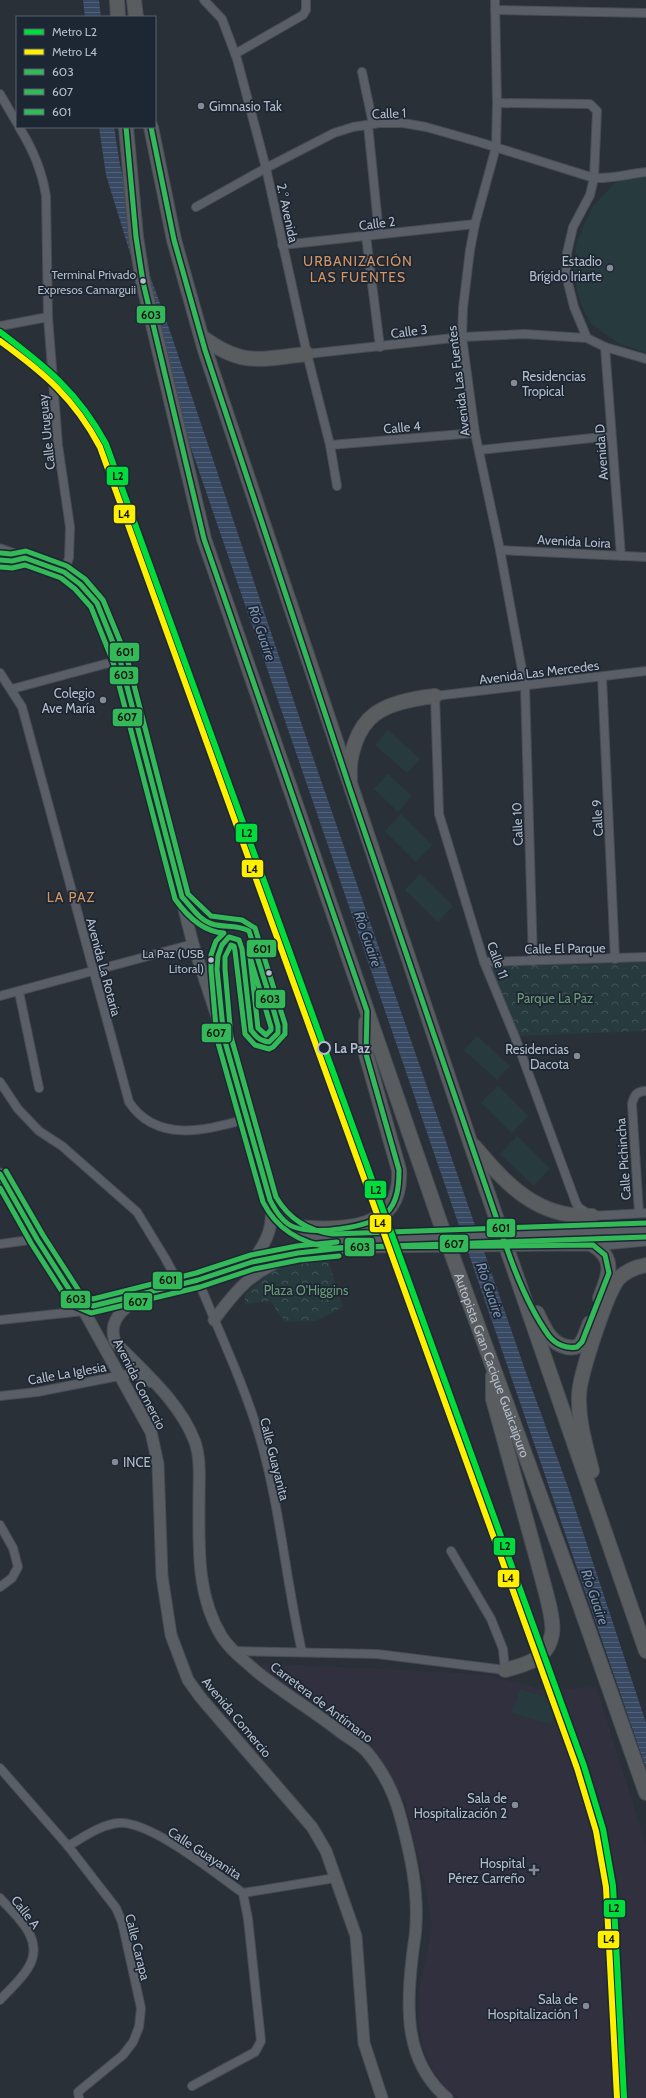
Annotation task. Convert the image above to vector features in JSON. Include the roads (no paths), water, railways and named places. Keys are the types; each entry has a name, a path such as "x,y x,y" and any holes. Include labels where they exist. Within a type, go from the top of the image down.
{"highway":[{"path":"118,0 118,16"},
{"path":"134,0 136,16"},
{"name":"Autopista Gran Cacique Guaicaipuro","path":"126,128 136,237 145,293 204,539 299,810 440,1222 572,1583 646,1793"},
{"path":"151,128 174,240 202,337 350,789 646,1651"},
{"path":"202,337 222,352 245,359 307,354"},
{"path":"350,789 349,767 351,759 355,746 369,720 388,707 419,698 435,696"},
{"path":"294,1227 333,1229 366,1222 387,1212 397,1195 400,1181 400,1170 366,1054 367,1011"},
{"path":"469,1139 507,1184 529,1199 568,1216 592,1216"},
{"path":"519,1282 550,1338 562,1346 577,1347 582,1342 609,1273 608,1262 605,1255 593,1245"},
{"path":"592,1497 592,1471 579,1414 579,1394 584,1370 602,1318 618,1279 629,1270 646,1265"},
{"path":"493,1368 493,1399 546,1593 553,1628 549,1643 540,1656 530,1663 505,1670"}],"main road":[{"path":"0,550 64,572 80,584 97,603 120,660 193,944 224,1038 270,1200 272,1214 270,1228 263,1246 252,1262"},
{"path":"0,560 12,561 24,558"},
{"name":"Avenida Comercio","path":"0,1174 37,1239 84,1311 122,1376 151,1432 158,1464 164,1594 171,1635 182,1667 201,1698 312,1827 326,1851 356,1936 364,2043 382,2098"},
{"path":"270,1200 276,1211 294,1227 306,1235 319,1240 351,1244 593,1245 643,1241"},
{"path":"76,1300 93,1306 177,1286 252,1262 351,1244 646,1230"},
{"path":"214,1320 231,1297 246,1281 278,1261 298,1253"},
{"name":"Carretera de Antímano","path":"142,1295 116,1316 112,1325 112,1335 115,1342 158,1386 170,1401 190,1430 196,1444 199,1471 200,1572 209,1612 222,1637 232,1651 269,1681 366,1751 386,1780 401,1818 412,1863 416,1898 416,1925 409,1990 411,2040 422,2068 440,2092 447,2098"}],"street":[{"name":"2.° Avenida","path":"204,0 222,19 235,54 266,168 307,354 330,445 337,486"},
{"path":"235,54 303,15 306,10 306,0"},
{"name":"Avenida Las Fuentes","path":"495,0 497,104 496,147 475,224 466,280 462,337 475,433 480,450 500,550 525,686"},
{"path":"496,10 646,13"},
{"path":"362,72 370,125 379,234"},
{"path":"0,94 16,121"},
{"path":"497,104 590,104 595,107 597,111 594,178 590,195 574,227 567,253 566,275 574,307 587,338 605,347 646,359"},
{"name":"Calle 1","path":"196,207 266,168 334,133 353,127 392,122 414,124 496,147 594,178 609,179 625,174 646,172"},
{"name":"Calle Uruguay","path":"20,128 36,156 44,179 46,196 48,317 58,445 70,527 69,558 64,572"},
{"name":"Calle 2","path":"282,245 475,224"},
{"path":"366,236 380,347"},
{"path":"0,326 48,317"},
{"name":"Calle 3","path":"307,354 462,337 524,334 587,338"},
{"name":"Avenida D","path":"605,347 621,556"},
{"name":"Calle 4","path":"330,445 475,433"},
{"path":"480,450 611,436"},
{"name":"Avenida Loira","path":"500,550 646,557"},
{"path":"12,689 120,660"},
{"name":"Avenida Las Mercedes","path":"435,696 646,671"},
{"name":"Avenida La Rotaria","path":"0,673 12,689 22,707 126,1094 134,1111 156,1125 169,1130 185,1132 206,1130 246,1119"},
{"name":"Calle 9","path":"602,677 615,959"},
{"name":"Calle 10","path":"525,686 533,961"},
{"name":"Calle 11","path":"435,696 439,814 484,962 515,1037 576,1202 579,1208 592,1216"},
{"path":"0,996 193,944"},
{"name":"Calle El Parque","path":"484,962 646,957"},
{"path":"19,992 39,1088"},
{"path":"0,1082 18,1109 39,1131 62,1146 138,1212 165,1258 176,1280 177,1286"},
{"name":"Calle Pichincha","path":"642,1213 632,1104 634,1096 640,1091 646,1091"},
{"path":"592,1216 642,1213"},
{"path":"0,1244 37,1239"},
{"name":"Calle Guayanita","path":"198,1280 242,1386 260,1439 278,1521 302,1652"},
{"path":"0,1320 84,1311"},
{"name":"Calle La Iglesia","path":"0,1396 37,1392 122,1376 136,1375 158,1386"},
{"path":"0,1525 13,1548 18,1568 12,1578 0,1587"},
{"path":"232,1651 384,1655 505,1670 503,1649 491,1619 451,1551"},
{"name":"Calle Carapa","path":"0,1768 68,1846 116,1908 122,1922 141,2008 139,2027 133,2042 124,2056 78,2092 79,2098"},
{"name":"Calle Guayanita","path":"68,1846 102,1827 118,1823 134,1824 178,1848 243,1892 335,1878"},
{"path":"192,2086 255,2052 261,2041 248,1919 243,1892"},
{"name":"Calle A","path":"0,1898 31,1934 34,1950 29,1967 0,2000"}],"water":[{"path":"83,0 99,0 101,16 85,16"},
{"name":"Río Guaire","path":"99,128 114,128 120,165 136,237 172,337 306,737 524,1367 569,1490 646,1723 646,1768 182,422 106,175"}],"metro line":[{"name":"L2","path":"0,332 32,357 60,382 84,409 106,444 584,1766 603,1829 613,1886 624,2098"},
{"name":"L4","path":"0,341 31,364 69,400 80,414 100,447 577,1768 596,1831 606,1887 617,2098"}],"place":[{"name":"Gimnasio Tak","path":"201,106"},
{"name":"Estadio Brígido Iriarte","path":"610,268"},
{"name":"Terminal Privado Expresos Camarguii","path":"143,281"},
{"name":"Residencias Tropical","path":"514,383"},
{"name":"Colegio Ave María","path":"103,700"},
{"name":"La Paz (USB Litoral)","path":"211,960"},
{"name":"La Paz","path":"324,1048"},
{"name":"Residencias Dacota","path":"577,1056"},
{"name":"INCE","path":"115,1462"},
{"name":"Sala de Hospitalización 2","path":"515,1805"},
{"name":"Hospital Pérez Carreño","path":"534,1870"},
{"name":"Sala de Hospitalización 1","path":"586,2006"}],"district":[{"name":"URBANIZACIÓN LAS FUENTES","path":"358,270"},
{"name":"LA PAZ","path":"71,897"}],"park label":[{"name":"Parque La Paz","path":"555,998"},
{"name":"Plaza O'Higgins","path":"306,1290"}]}
